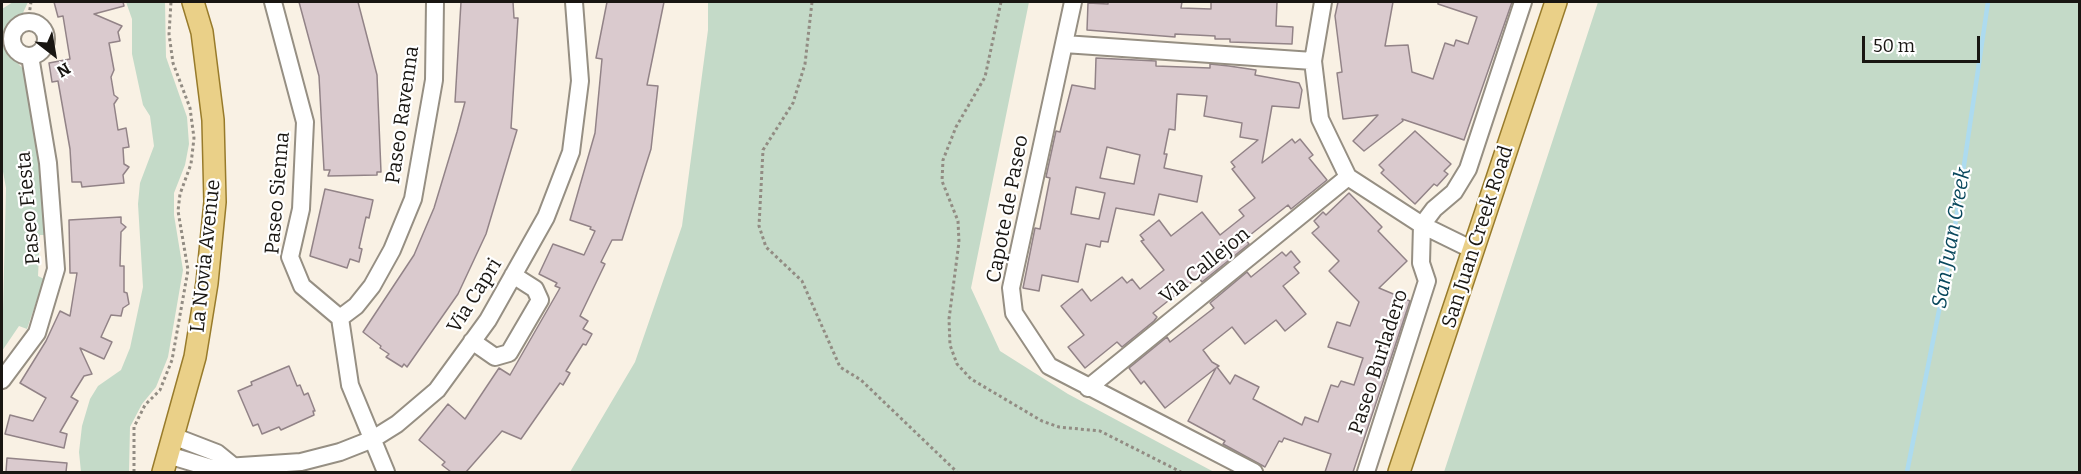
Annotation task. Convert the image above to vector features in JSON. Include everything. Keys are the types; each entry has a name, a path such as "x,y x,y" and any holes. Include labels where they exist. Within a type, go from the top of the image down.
{"main road":[{"name":"La Novia Avenue","path":"168,455 195,357 207,284 215,202 213,120 202,32 193,2"},
{"name":"San Juan Creek Road","path":"1398,472 1556,2"}],"street":[{"name":"Paseo Sienna","path":"273,2 304,122 301,209 290,257 302,286 340,318"},
{"name":"Paseo Ravenna","path":"340,318 357,306 372,286 392,250 413,199 434,80 435,2"},
{"name":"Via Capri","path":"168,455 211,468 232,469 301,462 340,452 374,439 398,424 437,390 472,341 546,217 571,152 580,81 574,2"},
{"name":"Capote de Paseo","path":"1073,2 1011,288 1014,313 1049,366 1254,472"},
{"path":"1323,2 1313,61 1320,119 1348,177 1422,225 1473,250"},
{"path":"1422,225 1434,209 1454,192 1468,169 1523,2"},
{"name":"Paseo Fiesta","path":"2,380 37,333 56,269 48,163 30,56 18,51 12,40 17,28 28,22"},
{"path":"28,22 41,27 46,38 42,51 30,56"},
{"path":"1064,44 1313,61"},
{"name":"Via Callejon","path":"1089,388 1348,177"},
{"name":"Paseo Burladero","path":"1366,472 1427,281 1421,262 1422,225"},
{"path":"472,341 495,357 509,353 540,300 536,289 513,274"},
{"path":"340,318 350,385 386,472"}],"path":[{"path":"28,22 31,2"},
{"path":"134,472 134,427 145,405 160,390 172,360 188,270 178,211 180,194 191,164 194,138 190,108 173,63 169,34 171,2"},
{"path":"812,2 805,64 793,103 763,150 759,226 762,236 766,247 802,281 840,367 861,380 957,472"}],"green space":[{"path":"13,2 28,2 22,15 10,24 5,43 10,55 26,72 41,164 46,235 40,235 38,276 44,279 27,329 19,326 2,351 6,188 2,166 2,9"},
{"path":"126,2 165,2 166,57 187,117 189,144 185,165 174,193 174,215 183,270 168,357 156,387 142,404 130,427 129,472 81,472 79,452 82,426 90,399 98,386 121,370 130,348 143,287 138,204 140,183 154,146 150,116 143,105 132,54 132,19"},
{"path":"708,2 1029,2 971,288 1000,351 1068,394 1214,472 570,472 635,362 682,226 708,30"},
{"path":"1598,2 2079,2 2079,472 1444,472"}],"building":[{"path":"54,2 123,2 124,6 94,14 122,26 118,32 120,41 109,43 114,70 111,77 114,95 118,98 114,104 118,130 126,128 129,147 123,148 124,164 129,167 123,175 124,183 82,187 81,182 72,182 70,149 58,81 52,82 49,63 70,59 63,16 58,17"},
{"path":"299,2 358,2 377,75 381,172 377,172 377,175 328,176 330,170 324,170 319,76"},
{"path":"461,2 513,2 514,18 518,18 511,128 517,130 486,234 458,294 407,367 404,364 402,367 386,357 389,354 363,332 414,255 434,208 457,132 465,102 455,102"},
{"path":"607,2 664,2 647,85 658,86 651,149 622,240 612,240 601,262 605,264 580,316 588,321 583,329 592,334 566,371 570,373 563,385 560,383 521,439 502,431 466,472 451,472 442,465 445,462 419,440 448,404 465,419 499,368 510,375 560,288 555,286 557,283 539,274 553,244 584,255 595,231 590,229 591,227 570,220 595,133 602,59 596,58"},
{"path":"1108,2 1182,2 1181,8 1211,9 1211,2 1277,2 1276,26 1293,27 1292,44 1230,42 1230,39 1215,39 1215,36 1175,34 1175,37 1087,30 1088,3 1108,4"},
{"path":"1338,2 1393,2 1385,46 1408,45 1412,72 1433,79 1445,43 1454,46 1456,40 1468,44 1477,17 1438,4 1438,2 1512,2 1464,140 1402,119 1403,121 1364,151 1353,141 1378,115 1343,119 1337,73 1342,72 1335,16"},
{"path":"1096,58 1156,61 1156,66 1210,68 1210,64 1229,66 1256,70 1255,75 1299,83 1302,90 1299,108 1272,106 1262,163 1292,139 1295,143 1300,139 1313,155 1309,158 1327,180 1291,209 1288,205 1245,239 1249,244 1202,282 1198,277 1153,313 1157,317 1154,321 1122,347 1117,342 1085,368 1068,347 1084,335 1061,306 1082,289 1091,301 1122,277 1127,283 1132,279 1140,289 1164,270 1141,241 1144,240 1140,235 1159,220 1171,236 1202,212 1220,235 1244,216 1239,210 1255,198 1232,169 1235,167 1231,162 1258,140 1240,137 1242,123 1204,116 1207,96 1177,94 1175,130 1169,129 1164,168 1202,176 1197,202 1159,194 1154,215 1116,208 1108,242 1101,241 1100,247 1086,244 1078,282 1042,275 1039,291 1023,288 1035,228 1040,229 1050,178 1046,177 1056,131 1060,132 1072,85 1095,89","holes":["1107,147 1140,155 1134,184 1100,178","1076,187 1105,193 1099,219 1071,214"]},
{"path":"1415,131 1451,164 1444,171 1448,174 1437,186 1434,184 1415,204 1381,173 1384,170 1379,165"},
{"path":"325,189 373,200 369,218 366,217 359,248 362,249 359,262 350,259 347,268 310,256"},
{"path":"1349,193 1382,227 1378,231 1407,261 1379,288 1410,301 1353,472 1325,472 1331,454 1284,438 1282,442 1279,441 1265,467 1223,444 1225,441 1188,421 1216,368 1165,408 1144,381 1141,384 1129,368 1167,337 1170,342 1214,308 1210,303 1247,272 1251,277 1282,252 1286,256 1291,251 1300,262 1294,267 1299,273 1283,286 1306,314 1285,331 1276,320 1245,344 1232,327 1203,350 1212,362 1219,366 1217,367 1230,384 1235,375 1259,387 1253,399 1302,425 1305,417 1318,422 1331,385 1338,387 1341,381 1354,385 1363,358 1328,347 1337,322 1350,326 1359,302 1329,271 1339,261 1312,233 1319,227 1314,221 1323,212 1326,215"},
{"path":"121,217 121,223 126,227 121,232 120,266 124,266 124,292 127,293 129,304 123,308 121,316 111,315 101,337 112,342 104,359 80,348 92,374 84,376 71,397 78,401 60,432 67,434 64,448 5,434 10,415 33,421 46,398 20,383 46,341 60,311 70,316 77,273 70,273 69,220"},
{"path":"289,366 297,386 300,385 304,395 308,393 315,411 313,411 314,415 281,430 279,427 262,434 258,424 253,426 238,391 252,385 251,382"},
{"path":"7,458 67,463 66,472 6,472"}],"waterway":[{"name":"San Juan Creek","path":"1907,472 1953,240 1988,2"}]}
